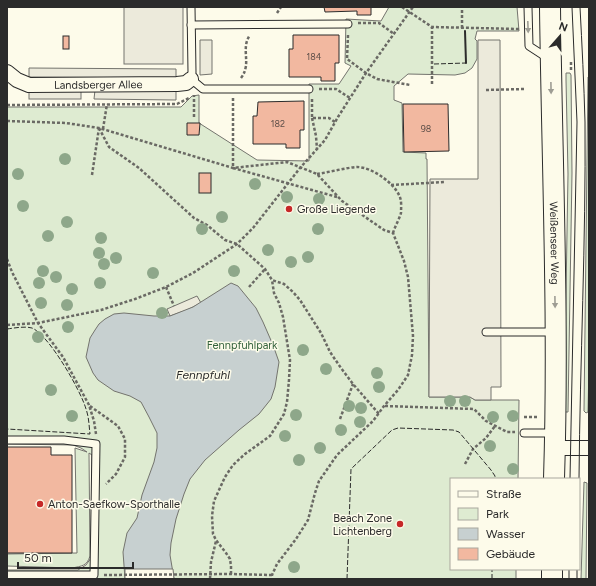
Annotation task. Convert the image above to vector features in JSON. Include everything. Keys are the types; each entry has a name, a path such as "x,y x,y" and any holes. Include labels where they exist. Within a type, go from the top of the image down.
{"main road":[{"name":"Weißenseer Weg","path":"550,7 556,332 554,478"}],"street":[{"name":"Landsberger Allee","path":"7,72 17,80 29,85 177,84 186,83 191,79"},
{"path":"555,440 589,448"}],"lane":[{"path":"191,7 191,79 203,89 311,89"},
{"path":"528,7 529,46 551,60"},
{"path":"191,25 348,24"},
{"path":"486,332 556,332"},
{"path":"524,432 555,440"},
{"path":"7,440 64,440 96,444 94,575 7,575"}],"path":[{"path":"402,7 432,27 523,29"},
{"path":"7,325 38,323 101,310 135,299 166,287 193,274 237,244 253,228 300,168 325,140 366,73 413,7"},
{"path":"462,7 462,28"},
{"path":"233,168 233,89 245,72 247,40 256,28 262,24"},
{"path":"394,34 378,24 348,24 347,59 377,79 410,85"},
{"path":"432,27 432,84"},
{"path":"571,62 571,71"},
{"path":"7,105 176,104 203,89"},
{"path":"317,149 312,118 311,89 336,89 350,98"},
{"path":"486,90 525,89"},
{"path":"194,94 194,117"},
{"path":"103,129 107,104"},
{"path":"312,118 329,118 335,122"},
{"path":"7,120 66,123 99,128 288,184 338,197"},
{"path":"92,175 99,128"},
{"path":"99,128 109,147 139,168 194,218 207,225 225,240 237,244 265,270 272,280 274,293 283,317 290,360 287,402 284,414 270,436 245,454 233,465 225,477 214,501 212,516 213,534 230,559 231,574"},
{"path":"233,168 287,162 317,174 342,201 384,230 392,233 404,261 408,277 413,336 412,355 408,375 379,414 337,455 326,471 317,487 308,520 277,564 272,575 272,579"},
{"path":"317,174 358,167 370,169 391,184 400,195 401,202 397,224 392,233"},
{"path":"391,184 445,182"},
{"path":"7,259 38,323 63,357 89,406 94,421 96,444"},
{"path":"249,287 265,270"},
{"path":"272,280 284,284 300,300 321,333 330,352 353,384 379,414"},
{"path":"166,287 174,306"},
{"path":"340,419 353,384"},
{"path":"89,406 118,426 125,439 125,457 116,474 96,494"},
{"path":"384,406 474,409 486,421 507,432 524,432"},
{"path":"524,417 540,417"},
{"path":"465,464 473,449 486,438 495,426"},
{"path":"210,579 211,562 216,540"},
{"path":"94,575 272,575"}],"green space":[{"name":"Fennpfuhlpark","path":"389,7 517,7 519,31 477,31 475,39 477,41 477,59 472,68 465,73 455,75 408,74 394,86 394,100 402,103 403,152 426,153 427,159 429,397 470,397 475,400 519,400 518,478 450,478 450,570 516,570 516,579 7,579 7,570 78,570 86,565 91,558 92,455 89,453 90,556 86,564 72,568 7,566 7,554 77,553 75,448 87,452 73,445 7,444 7,107 181,107 192,96 199,95 199,123 257,160 309,161 309,84 339,84 351,66 345,63 346,19 381,21"},
{"path":"566,73 570,73 571,75 572,173 568,412 564,412 568,174"},
{"path":"588,77 589,364 588,412 586,413 584,411"},
{"path":"584,482 587,483 586,579 581,579"}],"shaded area":[{"path":"124,7 183,7 183,64 124,64"},
{"path":"200,40 212,40 212,74 200,75"},
{"path":"478,40 500,40 501,387 491,387 491,400 475,400 470,397 429,397 430,179 478,179"},
{"path":"29,68 176,69 176,78 29,77"},
{"path":"29,90 81,90 81,99 29,99"},
{"path":"95,90 176,91 176,100 94,99"},
{"path":"197,296 201,303 170,316 167,309"}],"water":[{"name":"Fennpfuhl","path":"231,283 238,286 256,308 279,362 275,387 271,399 259,414 205,460 190,479 176,519 171,543 170,555 174,579 125,579 123,552 127,533 137,518 142,495 154,462 157,448 157,433 141,402 130,396 114,391 98,380 93,373 86,357 90,338 99,324 114,314 124,313 170,316 193,307"}],"pier":[{"path":"125,569 173,569 174,579 125,579"}],"building":[{"path":"324,7 371,7 371,15 357,15 357,11 325,12"},
{"path":"293,35 339,35 339,63 335,63 335,81 321,81 321,77 289,77 289,49 293,49"},
{"path":"63,36 69,36 69,49 63,49"},
{"path":"304,101 304,130 300,130 300,148 286,148 286,144 253,144 253,116 257,116 258,102"},
{"path":"403,104 448,104 449,151 404,152"},
{"path":"187,123 200,123 199,135 187,135"},
{"path":"199,173 211,173 211,193 199,193"},
{"name":"Anton-Saefkow-Sporthalle","path":"7,447 51,447 51,455 72,455 72,553 7,553"}],"tram line":[{"path":"570,478 577,122 572,7"},
{"path":"579,478 585,167 585,108 580,7"},
{"path":"569,570 569,579"},
{"path":"577,570 577,579"}],"fence":[{"path":"434,64 466,63"},
{"path":"7,329 29,327 39,333 47,341 64,364 78,390 88,415 90,434 7,429"},
{"path":"347,579 351,469 392,430 398,428 453,430 459,432 491,470 495,478"},
{"path":"492,570 492,579"}],"wall":[{"path":"465,31 466,63"}],"place":[{"name":"Große Liegende","path":"289,209"},
{"name":"Anton-Saefkow-Sporthalle","path":"40,504"},
{"name":"Beach Zone Lichtenberg","path":"400,524"}]}
